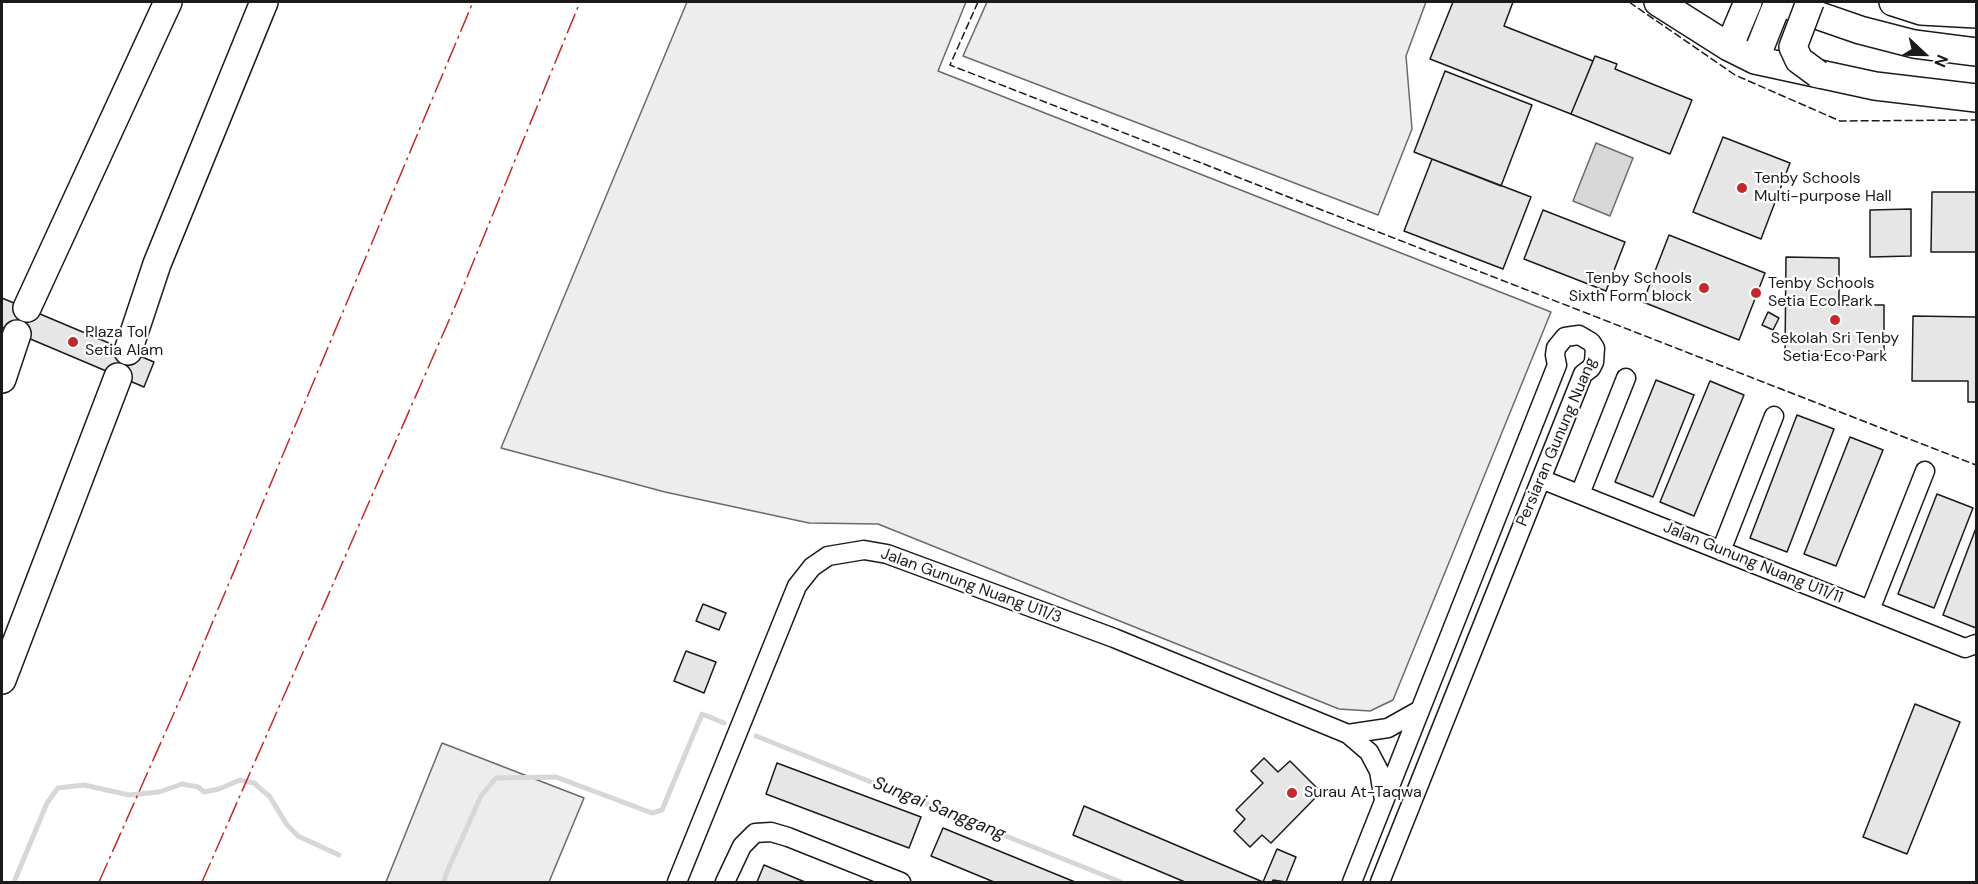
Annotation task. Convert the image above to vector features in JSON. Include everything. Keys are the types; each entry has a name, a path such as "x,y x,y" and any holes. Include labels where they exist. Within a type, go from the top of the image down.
{"highway":[{"path":"27,308 168,2"},
{"path":"128,351 157,264 264,2"},
{"path":"1658,2 1729,47 1755,60 1875,86 1977,98"},
{"path":"1729,47 1748,2"},
{"path":"1755,60 1779,2 1860,30 1914,44 1977,52"},
{"path":"1810,2 1793,47 1799,60 1818,74"},
{"path":"1893,2 1921,11 1977,14"},
{"path":"2,379 17,334"},
{"path":"2,680 118,376"}],"street":[{"name":"Persiaran Gunung Nuang","path":"1352,882 1557,364 1556,348 1565,337 1579,335 1591,342 1595,348 1594,362 1591,368 1583,374 1380,882"},
{"path":"1580,495 1626,378"},
{"path":"1721,551 1774,416"},
{"path":"1870,610 1925,471"},
{"name":"Jalan Gunung Nuang U11/11","path":"1541,479 1870,610 1971,646"},
{"name":"Jalan Gunung Nuang U11/3","path":"677,882 797,586 812,567 828,556 864,550 887,554 1114,638 1348,734 1369,752 1379,771 1384,802"},
{"path":"1348,734 1388,728 1420,710"},
{"path":"725,882 742,846 755,833 771,832 901,882"}],"shaded area":[{"path":"687,2 966,2 938,71 1551,312 1393,700 1370,711 1339,709 878,524 809,523 665,492 501,448"},
{"path":"987,2 1426,2 1406,56 1412,129 1378,215 963,56"},
{"path":"1596,143 1633,158 1610,216 1573,201"},
{"path":"442,743 584,798 549,882 386,882"}],"building":[{"path":"1453,2 1513,2 1504,26 1593,61 1571,114 1430,59"},
{"path":"1595,56 1617,64 1615,69 1692,100 1670,154 1571,114"},
{"path":"1445,71 1532,105 1501,186 1414,152"},
{"name":"Tenby Schools Multi-purpose Hall","path":"1723,137 1790,163 1761,239 1693,212"},
{"path":"1432,159 1531,197 1503,269 1404,231"},
{"path":"1932,192 1976,192 1976,252 1931,252"},
{"path":"1911,209 1911,256 1870,257 1870,210"},
{"path":"1543,210 1625,242 1606,291 1524,259"},
{"name":"Tenby Schools Sixth Form block","path":"1669,235 1765,273 1739,340 1643,302"},
{"name":"Sekolah Sri Tenby Setia Eco Park","path":"1786,257 1839,258 1839,305 1884,305 1884,356 1785,355"},
{"name":"Plaza Tol Setia Alam","path":"2,298 154,362 144,387 2,327"},
{"path":"1768,312 1779,318 1773,330 1762,325"},
{"path":"1913,316 1976,317 1976,402 1968,402 1968,381 1912,381"},
{"path":"1656,380 1694,395 1653,497 1615,482"},
{"path":"1710,381 1744,395 1694,516 1660,502"},
{"path":"1797,415 1834,429 1787,552 1750,538"},
{"path":"1850,437 1883,450 1836,566 1804,554"},
{"path":"1937,494 1973,508 1934,608 1898,594"},
{"path":"1976,528 1976,628 1943,615"},
{"path":"703,604 726,613 719,630 696,621"},
{"path":"686,651 716,662 704,693 674,681"},
{"path":"1915,704 1960,722 1907,854 1863,837"},
{"path":"1264,758 1278,772 1290,761 1321,792 1271,843 1262,835 1250,847 1234,831 1245,819 1236,810 1263,783 1251,771"},
{"path":"777,763 921,817 909,848 766,794"},
{"path":"1084,806 1263,882 1185,882 1073,835"},
{"path":"943,828 1075,882 994,882 931,856"},
{"path":"1277,849 1296,857 1286,882 1273,880 1263,882"},
{"path":"764,865 805,882 757,882"}],"waterway":[{"name":"Sungai Sanggang","path":"444,882 481,796 496,778 556,777 652,813 662,810 702,714 724,723"},
{"name":"Sungai Sanggang","path":"756,736 1121,882"},
{"name":"Sungai Sanggang","path":"14,882 47,803 58,788 84,785 129,795 159,792 182,784 198,787 204,792 219,789 240,780 254,783 270,797 287,825 298,836 339,855"}],"fence":[{"path":"978,2 950,65 1976,465"},
{"path":"1629,2 1735,75 1840,121 1976,120"}],"power":[{"path":"99,882 182,695 473,2"},
{"path":"202,882 454,309 580,2"}],"place":[{"name":"Tenby Schools Multi-purpose Hall","path":"1742,188"},
{"name":"Tenby Schools Sixth Form block","path":"1704,288"},
{"name":"Tenby Schools Setia Eco Park","path":"1756,293"},
{"name":"Sekolah Sri Tenby Setia Eco Park","path":"1835,320"},
{"name":"Plaza Tol Setia Alam","path":"73,342"},
{"name":"Surau At-Taqwa","path":"1292,793"}]}
